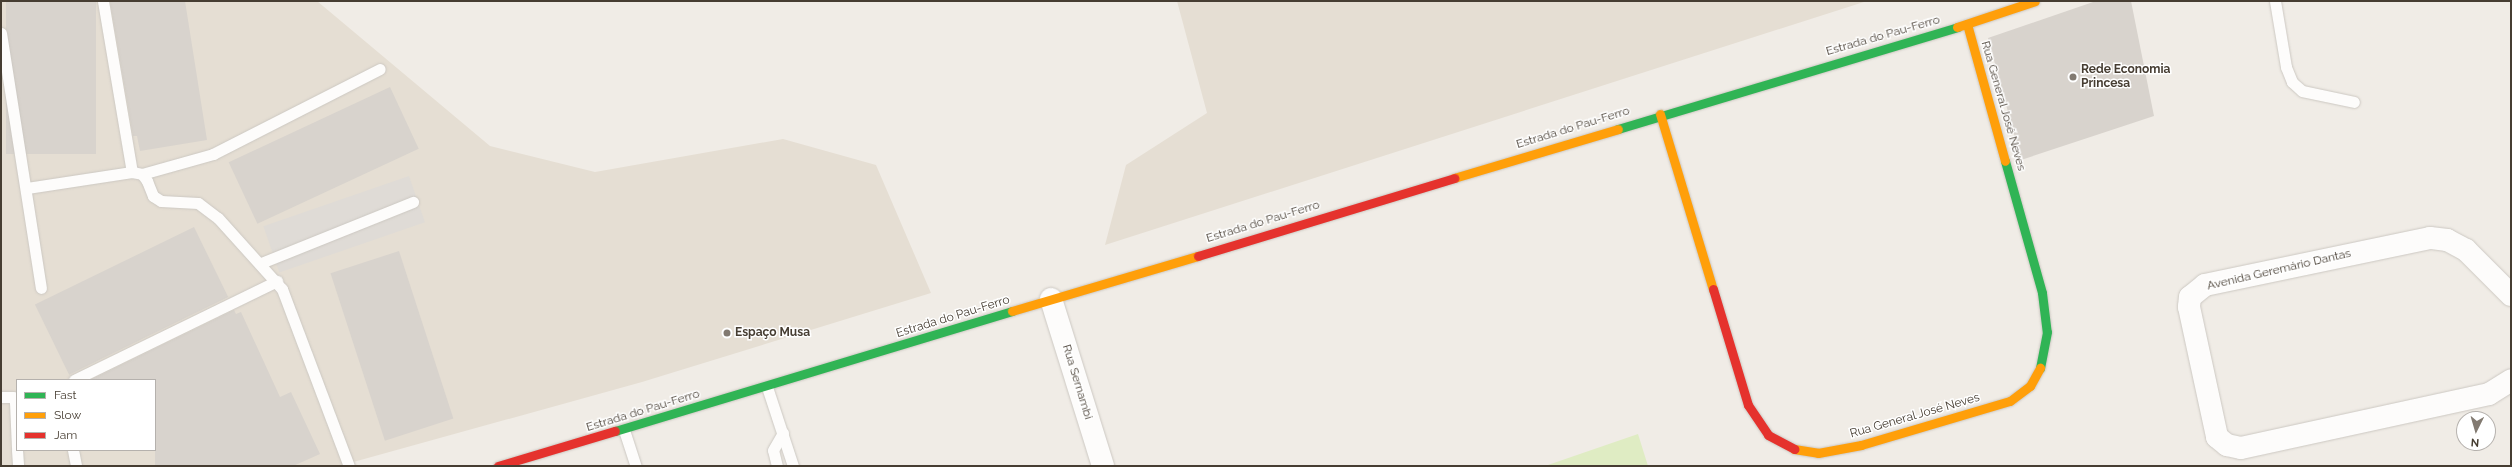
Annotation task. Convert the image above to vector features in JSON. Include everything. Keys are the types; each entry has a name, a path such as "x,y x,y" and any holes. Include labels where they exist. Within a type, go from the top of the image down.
{"main road":[{"name":"Estrada do Pau-Ferro","path":"498,466 624,430 1660,114 1967,24 2034,1"},
{"name":"Rua General José Neves","path":"1660,114 1748,405 1768,434 1788,448 1818,453 1891,436 2010,401 2030,386 2043,362 2047,332 2042,293 1967,24"}],"street":[{"name":"Avenida Geremário Dantas","path":"2511,295 2466,250 2447,240 2430,238 2205,285 2190,297 2189,307 2217,437 2227,445 2234,447 2256,447 2488,394 2511,380"},
{"name":"Rua Sernambi","path":"1051,299 1103,466"}],"lane":[{"path":"103,1 137,173 148,181 153,196 161,201 198,203 218,218 277,281 349,466"},
{"path":"2275,1 2286,67 2292,82 2302,91 2354,102"},
{"path":"1,33 27,188 41,288"},
{"path":"27,188 137,173 213,154 380,69"},
{"path":"261,263 413,202"},
{"path":"76,379 277,281"},
{"path":"767,386 793,466"},
{"path":"1,397 13,397 15,402 16,426"},
{"path":"624,430 636,466"},
{"path":"777,466 773,450 783,433"},
{"path":"17,451 18,466"},
{"path":"73,451 76,466"}],"shaded area":[{"path":"1,1 317,1 490,146 595,172 783,139 876,165 931,293 642,382 339,466 1,466"},
{"path":"1177,1 1867,1 1105,245 1126,165 1207,113"},
{"path":"409,176 425,222 279,272 263,226"}],"green space":[{"path":"1638,434 1648,466 1545,466"}],"building":[{"path":"6,1 96,1 96,154 6,154"},
{"path":"110,1 185,1 207,140 140,151 137,136 133,136"},
{"name":"Rede Economia Princesa","path":"2096,1 2131,1 2154,116 2021,160 1988,38"},
{"path":"390,87 419,149 257,224 229,162"},
{"path":"194,227 228,297 69,375 35,305"},
{"path":"399,251 453,418 385,441 331,273"},
{"path":"234,310 236,314 241,312 280,397 291,392 320,454 293,466 155,466 156,379 92,379"}],"traffic: fast":[{"path":"1618,129 1957,27"},
{"path":"2005,161 2042,293 2047,332 2040,368"},
{"path":"615,431 1012,311"}],"traffic: slow":[{"path":"1957,27 2035,1"},
{"path":"1967,24 2005,161"},
{"path":"1660,114 1713,289"},
{"path":"1454,178 1618,129"},
{"path":"1012,311 1198,256"},
{"path":"1794,449 1818,453 1861,445 2010,401 2030,386 2040,368"}],"traffic: jam":[{"path":"1198,256 1454,178"},
{"path":"1713,289 1748,405 1768,435 1794,449"},
{"path":"498,466 615,431"}],"place":[{"name":"Rede Economia Princesa","path":"2073,77"},
{"name":"Espaço Musa","path":"727,333"}]}
